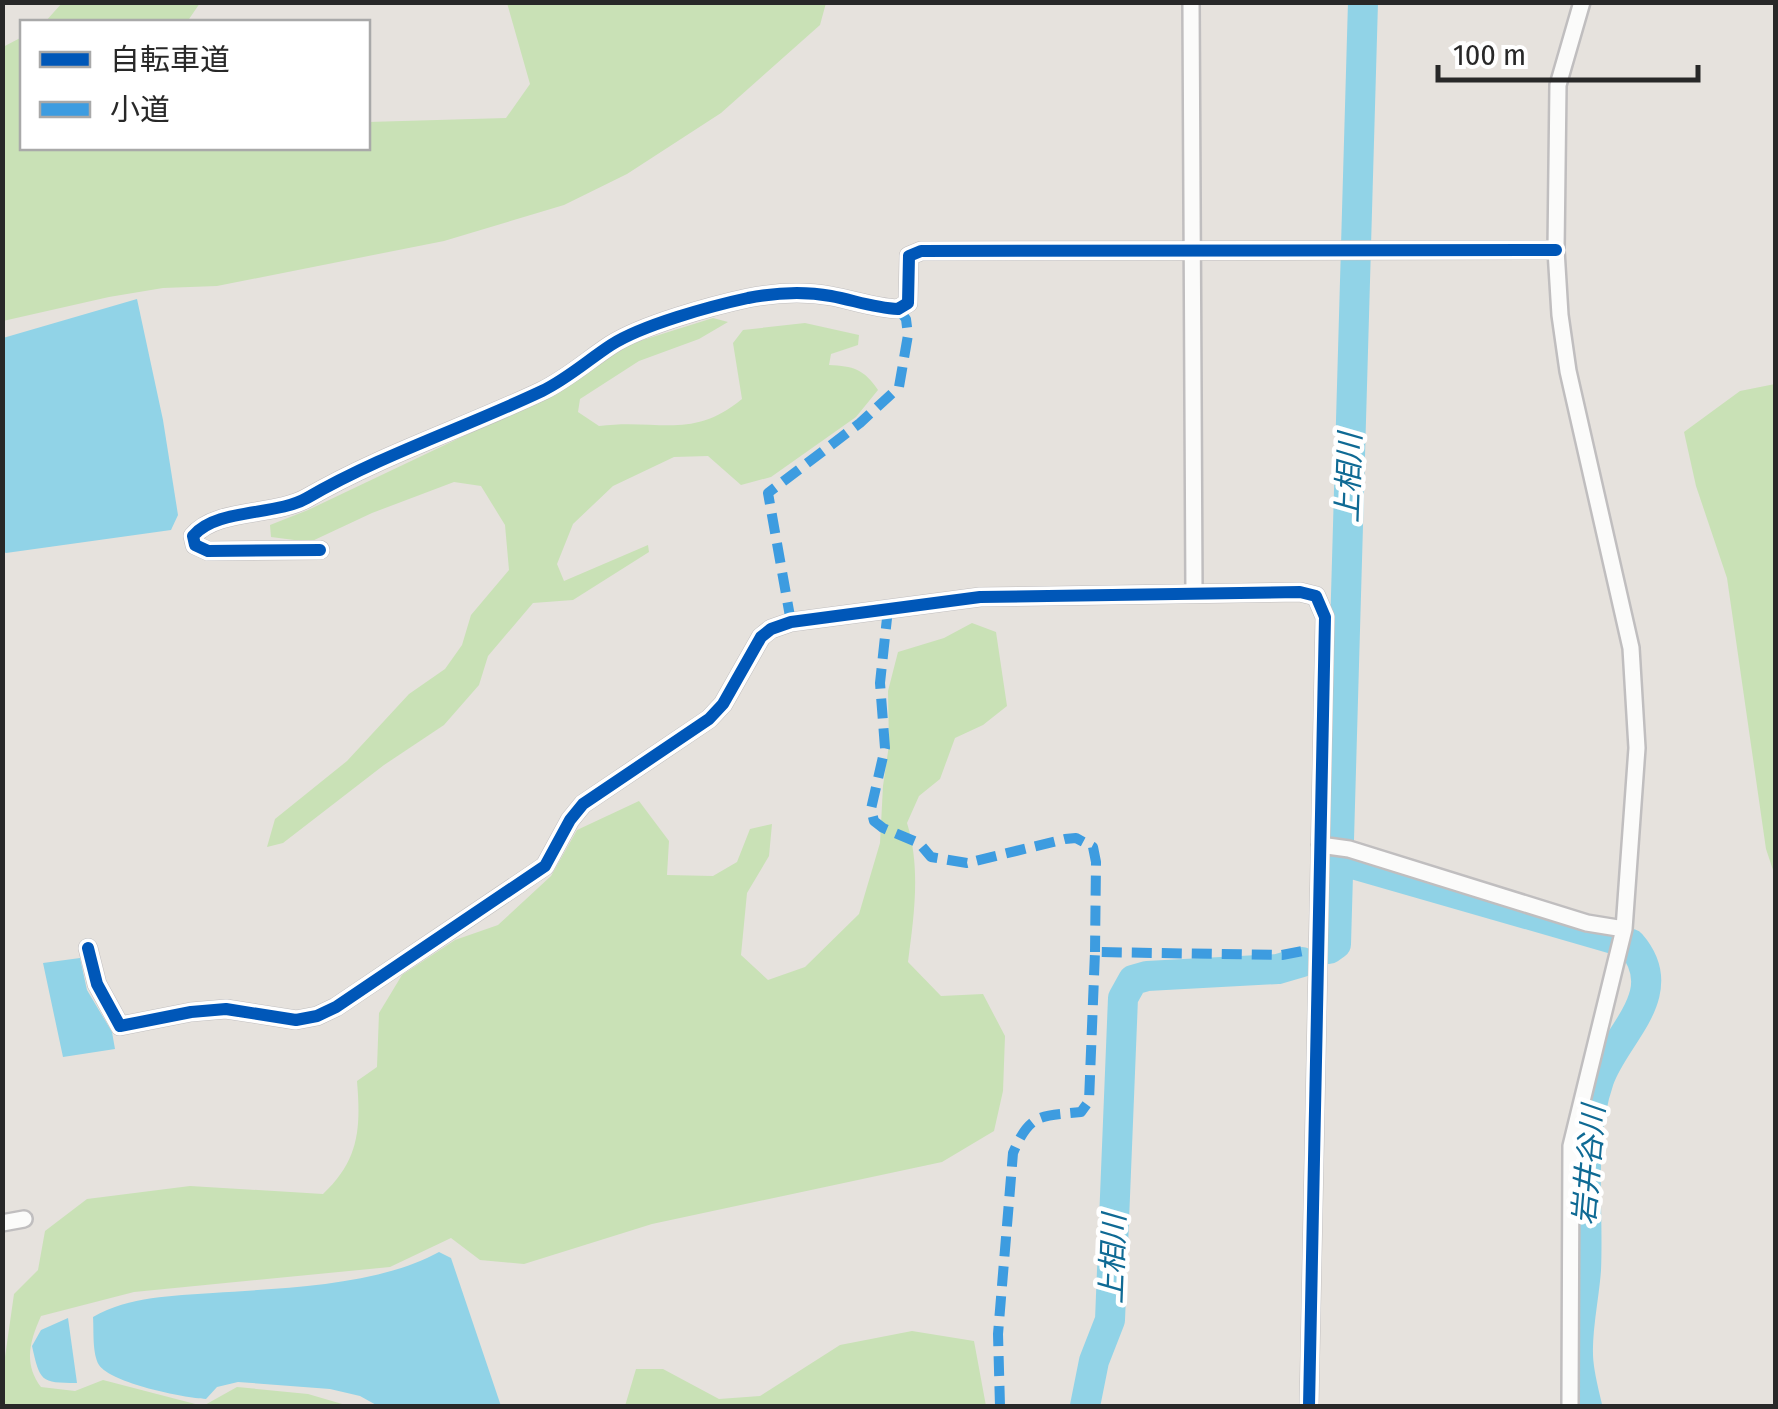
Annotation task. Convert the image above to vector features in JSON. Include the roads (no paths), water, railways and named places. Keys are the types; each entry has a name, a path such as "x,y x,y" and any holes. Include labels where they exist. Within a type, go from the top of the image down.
{"street":[{"path":"1190,2 1194,593"},
{"path":"1570,1406 1572,1146 1623,937 1637,748 1631,648 1568,370 1560,315 1556,250 1558,85 1582,2"},
{"path":"320,550 208,551 195,545 194,536 201,527 221,520 303,500 332,481 464,428 556,384 614,343 659,325 743,299 777,293 828,296 898,309 908,302 909,256 921,251 1556,250"},
{"path":"88,948 97,984 120,1026 226,1009 296,1020 317,1016 545,866 583,804 709,719 723,704 761,637 771,629 791,622 980,597 1300,592 1316,596 1325,617 1325,845 1309,1406"},
{"path":"1325,845 1349,848 1587,922 1623,937"},
{"path":"2,1223 24,1219"}],"water":[{"path":"137,299 178,515 171,530 2,551 3,338"},
{"path":"80,958 87,990 112,1032 115,1049 63,1057 43,963"},
{"path":"439,1252 451,1258 501,1406 378,1406 360,1396 330,1389 238,1382 217,1387 206,1399 196,1398 118,1378 106,1372 97,1360 93,1317 122,1305 167,1296 359,1279"},
{"path":"68,1318 77,1383 49,1381 37,1367 32,1346 41,1330"}],"waterway":[{"name":"上相川","path":"1329,949 1336,944 1363,2"},
{"name":"岩井谷川","path":"1339,860 1631,944 1643,962 1644,997 1606,1063 1589,1127 1586,1270 1578,1344 1587,1406"},
{"name":"上相川","path":"1085,1406 1094,1361 1110,1320 1123,998 1133,980 1147,976 1278,969 1302,962"}]}
